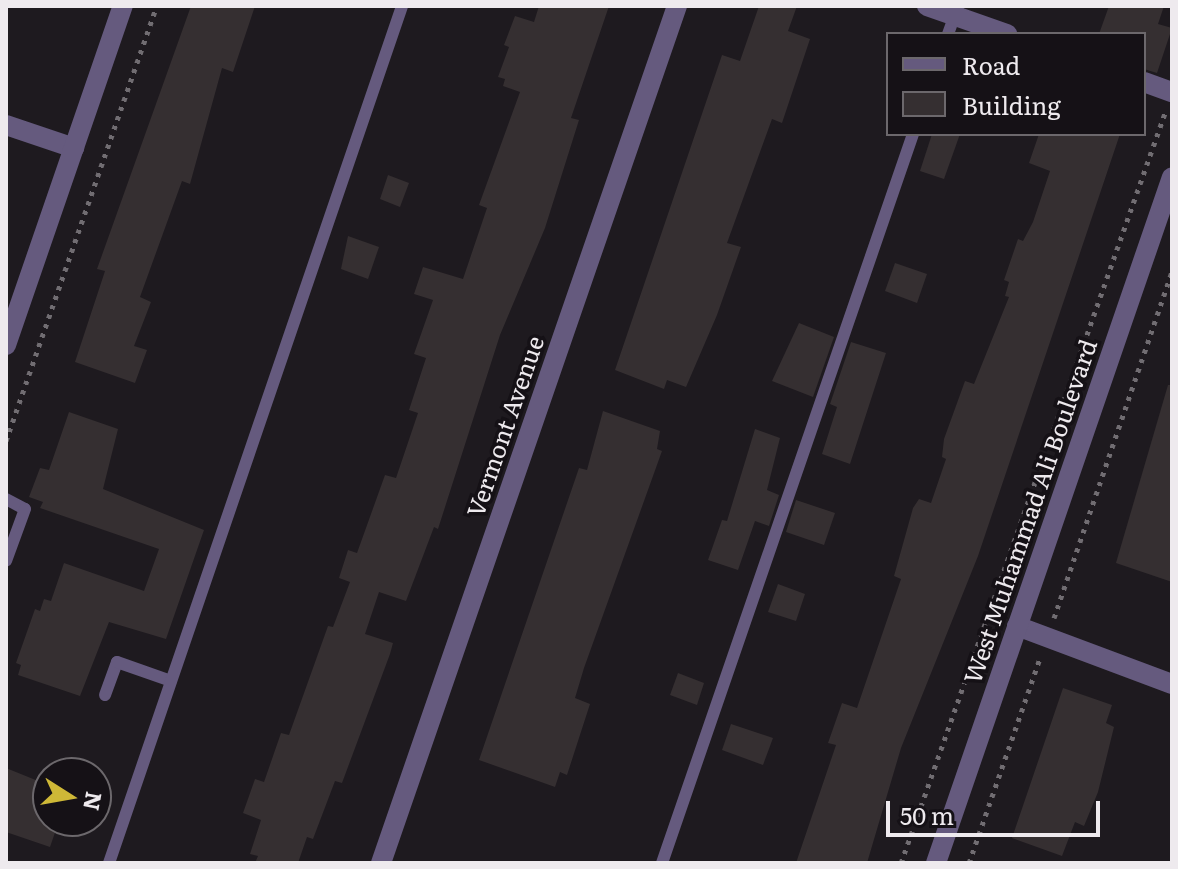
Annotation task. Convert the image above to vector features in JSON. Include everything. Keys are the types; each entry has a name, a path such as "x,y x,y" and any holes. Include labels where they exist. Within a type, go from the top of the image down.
{"street":[{"path":"6,345 123,6"},
{"name":"Vermont Avenue","path":"381,863 677,6"},
{"path":"927,6 953,19 1000,32"},
{"path":"1146,83 1169,100"},
{"path":"6,125 74,148"},
{"name":"West Muhammad Ali Boulevard","path":"936,863 1172,177"},
{"path":"1017,626 1172,684"}],"lane":[{"path":"109,863 402,6"},
{"path":"662,863 912,136"},
{"path":"6,499 25,509 6,561"},
{"path":"105,695 117,662 171,681"}],"path":[{"path":"6,441 157,6"},
{"path":"901,863 1169,100"},
{"path":"969,863 1172,271"}],"building":[{"path":"191,6 255,6 233,72 222,68 190,184 182,181 140,297 151,302 134,346 147,350 135,383 75,362 105,271 97,269"},
{"path":"539,6 609,6 571,118 579,120 545,228 500,335 438,529 434,527 406,601 379,592 365,634 393,643 342,783 335,781 313,839 307,837 298,863 255,863 258,856 250,854 261,820 243,813 255,779 264,782 281,733 289,735 328,626 333,627 350,582 339,578 348,550 357,553 385,475 396,478 418,413 409,410 426,358 414,354 433,300 414,294 423,267 463,279 487,208 479,205 520,92 503,86 505,79 498,77 509,47 504,45 515,16 534,22"},
{"path":"759,6 797,6 788,31 810,39 782,123 772,119 727,243 741,247 717,315 686,387 667,380 664,389 615,370 722,55 740,61"},
{"path":"1109,6 1164,6 1158,24 1172,28 1157,73 1146,70 1146,32 1100,32"},
{"path":"931,136 959,136 944,179 920,171"},
{"path":"1038,136 1119,136 978,556 901,748 867,863 796,863 836,745 828,743 842,703 857,708 901,579 894,576 913,508 919,499 931,503 946,459 942,457 944,439 965,381 974,384 1009,297 1005,296 1009,282 1004,280 1018,239 1023,241 1033,222 1050,171 1029,163"},
{"path":"388,175 409,183 400,207 380,199"},
{"path":"348,236 379,247 368,279 341,269"},
{"path":"895,263 927,274 917,303 885,291"},
{"path":"799,323 834,337 813,397 772,381"},
{"path":"851,342 886,353 850,464 822,454 837,407 830,404"},
{"path":"1168,385 1172,385 1172,582 1116,563"},
{"path":"603,411 660,431 657,449 662,451 584,668 575,698 590,704 567,775 560,772 555,787 479,760 579,468 587,470"},
{"path":"69,412 118,429 103,489 204,530 166,639 109,622 80,696 18,675 21,665 16,663 35,609 40,611 44,599 51,601 64,563 144,591 159,549 40,508 43,502 29,497 40,468 49,470"},
{"path":"755,429 780,438 767,490 779,495 769,526 755,521 738,570 708,560 722,520 727,521"},
{"path":"796,500 835,513 824,545 786,532"},
{"path":"778,584 805,594 796,621 768,612"},
{"path":"678,673 704,683 697,705 670,695"},
{"path":"1063,688 1112,705 1106,723 1114,727 1098,792 1084,826 1075,822 1062,856 1012,838"},
{"path":"731,724 773,738 763,765 722,750"},
{"path":"6,768 32,779 32,837 53,837 50,847 6,832"}]}
